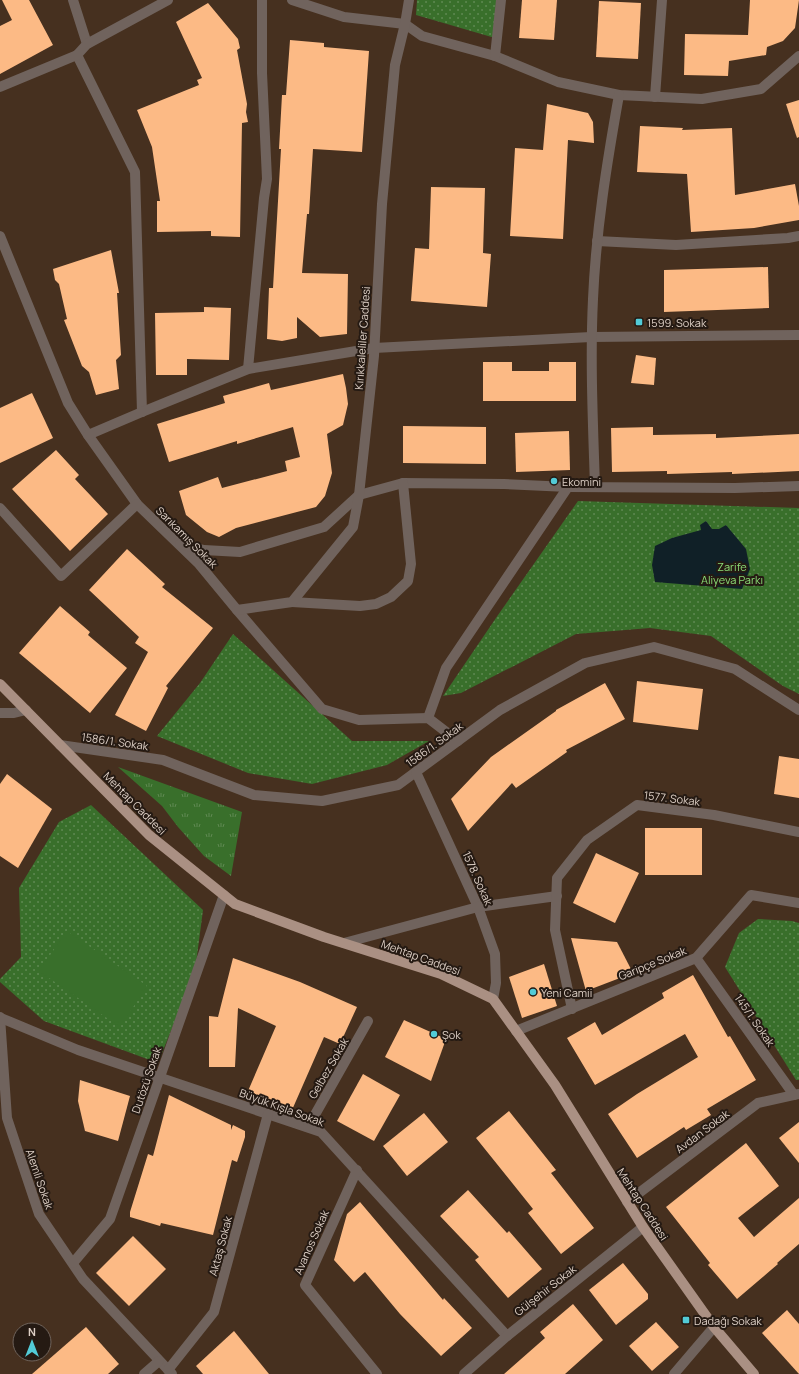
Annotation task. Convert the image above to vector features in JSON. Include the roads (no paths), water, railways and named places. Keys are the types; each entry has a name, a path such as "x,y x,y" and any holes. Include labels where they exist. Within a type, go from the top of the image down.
{"main road":[{"name":"Mehtap Caddesi","path":"0,684 149,835 235,904 344,943 441,974 493,999 555,1086 643,1227 714,1327 754,1374"}],"street":[{"path":"72,0 87,44"},
{"path":"0,87 77,55 87,44 168,0"},
{"path":"248,369 267,179 262,73 262,0"},
{"path":"292,0 344,17 406,24 422,36 495,56 558,82 619,94 702,99 761,88 799,56"},
{"name":"Kırıkkaleliler Caddesi","path":"292,602 353,527 359,494 374,348 382,204 395,65 406,24 409,0"},
{"path":"495,56 501,0"},
{"path":"655,97 662,0"},
{"path":"77,55 135,172 142,412"},
{"path":"595,487 591,337 597,241 607,165 619,94"},
{"name":"Sarıkamış Sokak","path":"0,236 68,403 88,435 137,504 199,564 322,709 359,720 428,718"},
{"path":"597,241 676,245 799,236"},
{"path":"0,267 10,262"},
{"path":"88,435 248,369 374,348 591,337 799,335"},
{"path":"178,543 204,550 240,552 324,527 359,494 403,483 504,484 568,487 735,488 799,486"},
{"path":"237,610 292,602 360,606 376,604 391,597 408,581 411,564 403,483"},
{"path":"458,741 428,718 446,668 568,487"},
{"path":"0,508 61,576 137,504"},
{"name":"1586/1. Sokak","path":"60,745 163,760 254,795 322,801 398,785 500,710 585,663 654,646 735,669 799,710"},
{"path":"0,713 14,713 26,710"},
{"name":"1578. Sokak","path":"416,772 478,907 495,954 496,983 493,999"},
{"name":"1577. Sokak","path":"572,1009 555,930 557,878 587,840 638,805 714,815 799,832"},
{"name":"Dutözü Sokak","path":"73,1263 110,1219 224,895"},
{"name":"Garipçe Sokak","path":"516,1031 696,958 750,895 799,903"},
{"path":"344,943 478,907 557,896"},
{"name":"145/1. Sokak","path":"696,958 796,1095"},
{"name":"Büyük Kışla Sokak","path":"0,1018 78,1050 321,1132 507,1336"},
{"name":"Alemli Sokak","path":"0,1018 7,1118 39,1214 83,1279 170,1372"},
{"name":"Gelbez Sokak","path":"308,1127 368,1021"},
{"name":"Avdan Sokak","path":"627,1202 758,1103 796,1095"},
{"name":"Aktaş Sokak","path":"170,1372 214,1312 268,1114"},
{"name":"Avanos Sokak","path":"357,1170 305,1285 376,1374"},
{"name":"Gülşehir Sokak","path":"464,1374 507,1336 643,1227"},
{"path":"674,1374 714,1327"},
{"path":"144,1374 159,1361"}],"water":[{"path":"706,521 712,529 719,529 726,525 746,549 750,569 742,589 655,582 652,565 655,546 672,538 701,530 700,525"}],"place":[{"name":"1599. Sokak","path":"639,322"},
{"name":"Ekomini","path":"554,481"},
{"name":"Yeni Camii","path":"533,992"},
{"name":"Şok","path":"434,1034"},
{"name":"Dadağı Sokak","path":"686,1320"}],"park label":[{"name":"Zarife Aliyeva Parkı","path":"732,572"}]}
